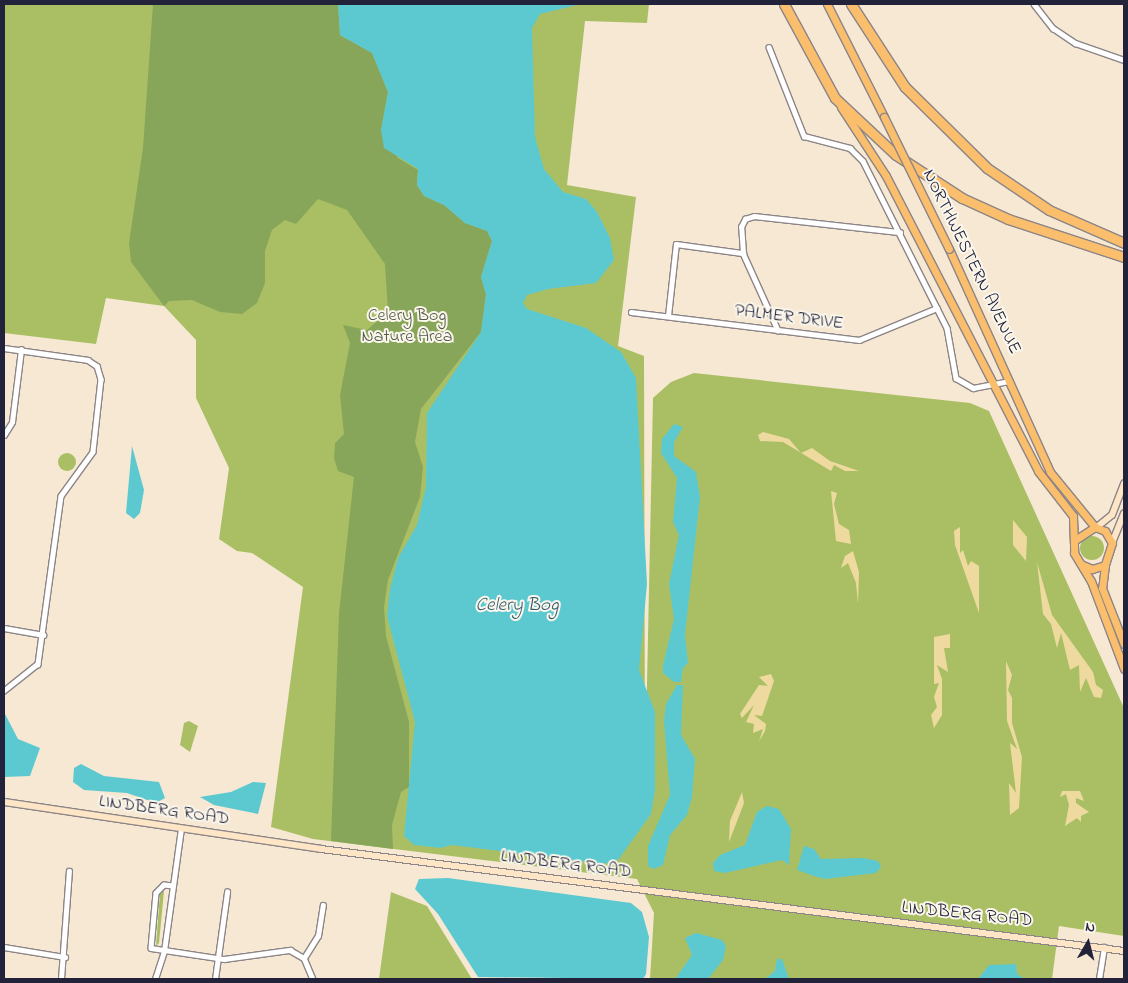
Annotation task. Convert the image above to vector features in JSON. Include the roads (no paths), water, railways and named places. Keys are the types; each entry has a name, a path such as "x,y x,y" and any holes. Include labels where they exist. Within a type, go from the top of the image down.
{"highway":[{"path":"784,4 835,98 896,155 962,198 1042,231 1124,257"},
{"path":"851,4 905,87 987,168 1044,207 1124,243"}],"main road":[{"name":"NORTHWESTERN AVENUE","path":"828,4 1011,380 1050,472 1096,527"},
{"name":"NORTHWESTERN AVENUE","path":"835,98 886,176 1038,471 1073,516 1075,541"},
{"path":"1124,483 1115,511 1075,541 1074,553 1124,670"},
{"path":"1124,513 1105,565 1102,588 1124,644"},
{"path":"1096,527 1112,543"},
{"path":"1080,564 1092,569 1105,565"},
{"name":"LINDBERG ROAD","path":"4,802 181,829 380,856 1124,951"}],"street":[{"path":"1034,4 1043,18 1067,38 1100,54 1124,60"},
{"path":"768,47 804,136 843,145 857,154 900,232 937,308 948,333 956,378 967,388 994,387 1011,380"},
{"path":"778,330 743,253 741,228 749,216 900,232"},
{"path":"668,316 676,244 743,253"},
{"name":"PALMER DRIVE","path":"631,312 859,340 937,308"},
{"path":"4,348 88,360 97,366 101,379 93,452 61,496 44,635 33,671 4,690"},
{"path":"4,435 12,422 21,350"},
{"path":"4,628 44,635"},
{"path":"155,979 164,951 181,829"},
{"path":"61,979 64,957 64,906 69,870"},
{"path":"173,886 164,886 156,893 149,940 151,948 217,959 282,950 304,958 313,979"},
{"path":"215,979 227,892"},
{"path":"304,958 318,936 323,905"},
{"path":"4,947 64,957"},
{"path":"1099,979 1104,947"}],"water":[{"name":"Celery Bog","path":"338,4 581,4 540,14 532,28 535,137 544,169 563,192 586,199 597,212 610,238 614,260 596,283 548,289 527,295 523,303 527,309 586,328 621,352 636,378 647,584 639,670 655,712 655,790 651,814 618,860 604,864 452,845 440,848 414,845 404,836 415,722 387,616 390,589 398,558 417,525 426,487 427,413 481,332 486,295 481,277 492,241 487,231 465,223 444,205 424,196 417,185 418,169 384,148 381,130 388,92 372,53 340,35"},
{"path":"674,424 683,427 674,442 674,456 696,472 700,497 685,635 688,663 683,668 681,682 674,682 663,673 674,619 669,584 679,535 673,522 677,478 661,453 662,439"},
{"path":"132,446 144,490 140,513 134,519 126,513"},
{"path":"677,685 683,685 681,735 695,759 692,797 687,815 670,835 663,865 654,869 648,866 648,846 670,795 664,721 666,704"},
{"path":"4,712 18,739 40,748 30,776 4,777"},
{"path":"81,764 104,776 159,782 165,798 156,803 127,793 84,790 73,782 74,768"},
{"path":"253,782 266,783 258,814 214,805 200,797 231,792"},
{"path":"767,806 779,809 791,829 789,865 782,860 725,873 714,871 713,863 720,855 745,845 757,812"},
{"path":"804,846 814,849 821,859 863,858 878,861 881,867 876,873 825,879 814,876 797,870"},
{"path":"448,878 631,903 642,912 649,937 646,974 643,979 478,977 438,914 415,889 419,879"},
{"path":"696,933 722,940 726,946 723,960 708,979 675,979 692,955 685,938"},
{"path":"777,959 782,959 789,979 765,979 775,971"},
{"path":"1016,964 1017,974 1025,979 978,979 989,965"}],"park label":[{"name":"Celery Bog Nature Area","path":"407,327"}]}
